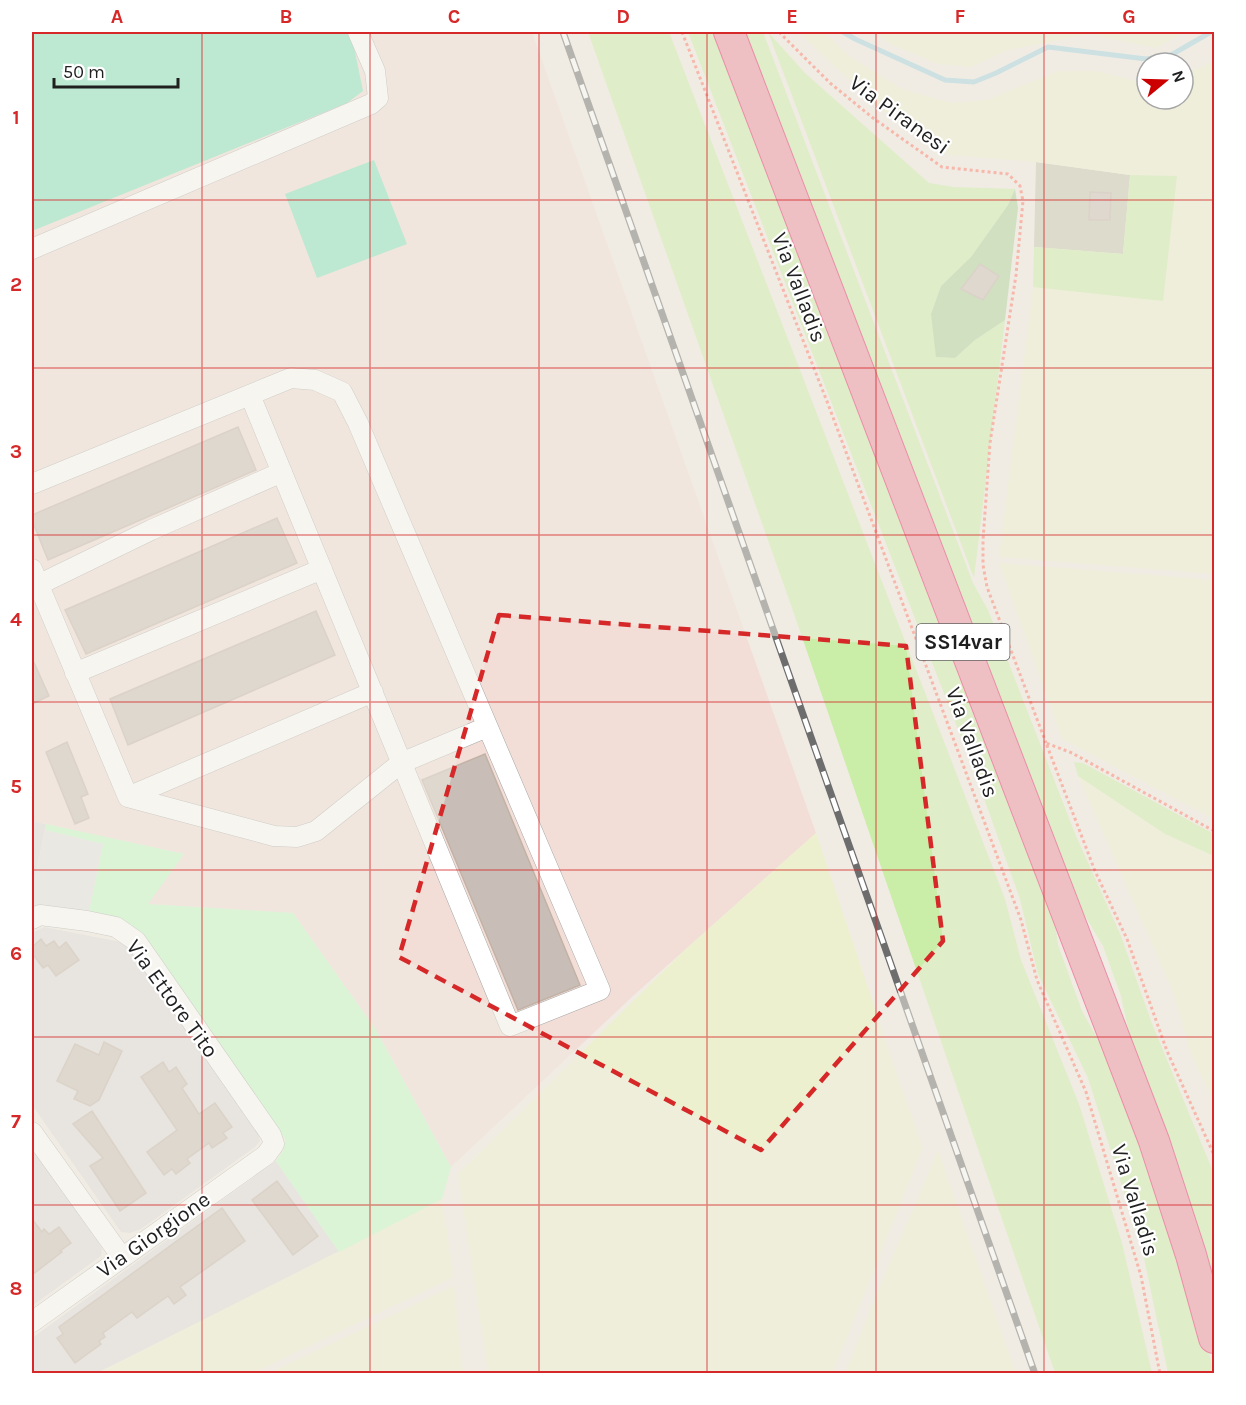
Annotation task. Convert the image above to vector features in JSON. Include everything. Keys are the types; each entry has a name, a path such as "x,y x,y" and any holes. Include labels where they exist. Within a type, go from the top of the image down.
{"highway":[{"name":"SS14var","path":"729,32 1138,1099 1191,1255 1215,1338"}],"street":[{"path":"32,249 371,104 378,98 375,71 358,32"},
{"path":"32,484 291,378 315,380 342,392 358,423 600,990 510,1026 250,395"},
{"path":"128,797 35,577 152,530 282,472"},
{"path":"75,674 322,569"},
{"path":"128,797 373,692"},
{"path":"128,797 274,836 297,837 316,831 401,763 487,727"},
{"name":"Via Ettore Tito","path":"32,919 40,915 116,927 136,941 271,1135 274,1144"},
{"path":"32,1132 121,1256"},
{"name":"Via Giorgione","path":"32,1322 121,1256 266,1155 274,1144"}],"path":[{"name":"Via Valladis","path":"682,32 781,282 926,663 1021,920 1037,980 1086,1092 1141,1276 1160,1374"},
{"name":"Via Piranesi","path":"779,32 830,82 873,118 942,167 1008,174 1020,186 1023,201 1016,275 990,443 983,565 987,586 1046,743"},
{"path":"1046,743 1072,753 1215,831"},
{"path":"1046,743 1095,871 1127,939 1167,1051 1215,1155"}],"highlighted area":[{"path":"499,615 906,646 943,941 761,1150 399,957"}],"shaded area":[{"path":"32,32 532,32 816,833 633,996 451,1167 376,1030 293,913 147,904 184,854 32,821"},
{"path":"798,32 824,32 849,56 902,89 951,103 987,100 1058,71 1096,71 1135,81 1135,111 1195,111 1195,70 1214,61 1214,574 999,557 1033,287 1162,300 1177,176 1130,175 1036,162 948,155 878,107"},
{"path":"874,32 1185,32 1156,48 1090,34 1008,50 971,67 938,64 890,44"},
{"path":"1036,162 1130,175 1123,254 1034,247"},
{"path":"999,563 1214,580 1214,819 1062,739"},
{"path":"1078,776 1165,834 1214,856 1214,1103 1190,1052 1173,992"},
{"path":"32,821 46,824 32,893"},
{"path":"45,830 103,844 87,921 40,915 32,903"},
{"path":"816,833 923,1148 833,1373 488,1373 458,1174 685,950"},
{"path":"44,927 121,942 129,947 258,1134 260,1141 255,1147 141,1229 130,1233 121,1232 32,1105 32,933"},
{"path":"32,1149 102,1248 101,1256 32,1306"},
{"path":"938,1150 1016,1373 845,1373 878,1291"},
{"path":"276,1161 339,1252 97,1373 32,1373 32,1338"},
{"path":"442,1199 454,1277 253,1373 96,1374"},
{"path":"454,1286 463,1373 269,1373"}],"green space":[{"path":"32,32 348,32 353,42 363,91 347,103 32,231"},
{"path":"588,32 669,32 1005,899 1021,960 1079,1104 1122,1243 1152,1373 1055,1373 792,608"},
{"path":"688,32 719,32 1053,908 1058,945 1082,1011 1106,1054 1188,1269 1214,1373 1168,1373 1143,1253 1088,1078 1038,974 1020,899 976,776"},
{"path":"743,32 763,32 973,583 988,610 1076,836 1121,936 1151,1021 1214,1174 1214,1281 1206,1250 1132,1048 1121,996 1103,946 1072,894"},
{"path":"768,32 805,73 929,183 954,187 1015,189 1008,205 971,257 941,286 931,314 937,357 955,358 975,340 1005,320 974,578"},
{"path":"374,160 407,244 317,278 285,194"},
{"path":"1130,175 1177,176 1163,301 1033,287 1034,247 1123,254"},
{"path":"1015,189 1018,208 1005,320 975,340 955,358 936,357 931,314 941,286 971,257 1008,205"},
{"path":"1074,762 1083,763 1214,834 1214,856 1165,834 1078,776"},
{"path":"46,824 184,854 148,904 293,913 376,1030 451,1167 442,1199 339,1252 276,1161 284,1149 285,1139 147,939 120,918 89,911 103,844 45,830"}],"building":[{"path":"1090,192 1111,193 1110,220 1089,220"},
{"path":"980,264 999,276 983,300 961,289"},
{"path":"238,427 256,470 48,560 32,515"},
{"path":"277,518 297,563 86,654 65,610"},
{"path":"316,611 335,655 128,745 110,699"},
{"path":"32,658 49,696 32,704"},
{"path":"67,742 88,794 81,797 89,818 75,824 46,752"},
{"path":"485,754 580,985 518,1010 422,780"},
{"path":"41,939 46,946 54,941 59,948 66,942 79,960 56,976 48,965 43,968 32,953 32,947"},
{"path":"104,1042 122,1051 99,1100 90,1106 74,1099 78,1091 57,1081 75,1044 99,1055"},
{"path":"163,1062 169,1072 176,1067 187,1084 182,1088 199,1114 215,1103 232,1127 223,1133 227,1138 212,1148 209,1143 187,1159 190,1163 176,1174 172,1169 164,1175 147,1152 177,1130 141,1077"},
{"path":"92,1111 146,1193 120,1211 90,1166 103,1158 73,1124"},
{"path":"277,1181 318,1236 293,1255 252,1200"},
{"path":"222,1208 245,1241 180,1287 186,1295 174,1304 168,1296 137,1318 132,1312 103,1333 105,1337 99,1341 101,1344 75,1363 57,1338 63,1334 59,1327"},
{"path":"32,1219 42,1232 44,1229 49,1234 59,1227 71,1243 32,1275"}],"waterway":[{"path":"843,32 945,80 974,82 1048,47 1146,59 1171,55 1211,32"}],"railway":[{"path":"563,32 1035,1374"}]}
